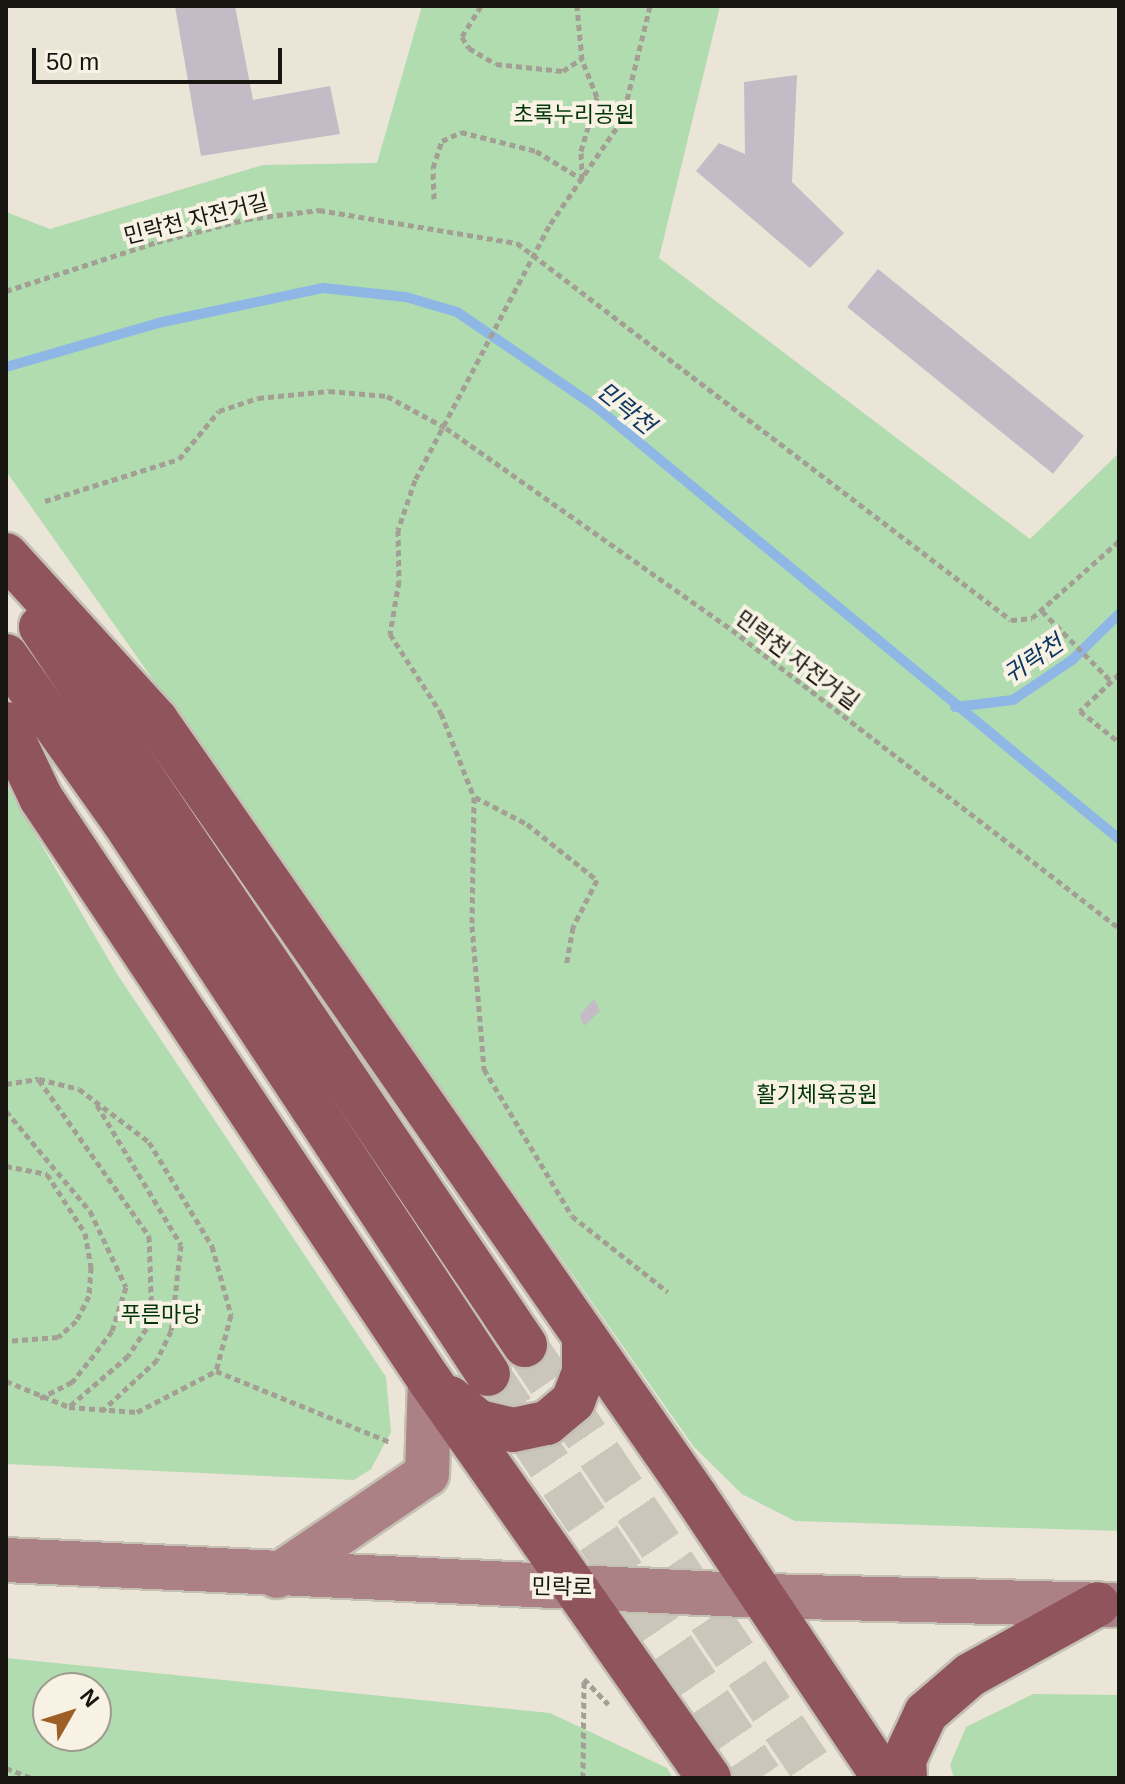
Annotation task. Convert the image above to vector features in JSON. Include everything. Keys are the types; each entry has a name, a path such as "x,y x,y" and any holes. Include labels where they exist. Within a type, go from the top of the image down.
{"highway":[{"path":"6,555 156,720 765,1596 884,1778"},
{"path":"6,575 525,1345"},
{"path":"6,656 124,822 488,1374"},
{"path":"6,724 41,798 430,1381 571,1586 709,1778"},
{"path":"430,1381 479,1422 513,1430 547,1423 573,1401 584,1373 584,1337"},
{"path":"905,1778 904,1760 926,1713 970,1675 1108,1605"}],"main road":[{"path":"277,1576 427,1474 430,1381"},
{"name":"민락로","path":"6,1560 277,1576 765,1596 1108,1605"}],"path":[{"path":"481,6 462,37 469,48 496,64 563,71 582,60"},
{"path":"650,6 622,120 536,254 446,428 415,480 398,530 399,581 390,634 441,713 474,797 472,926 484,1069 572,1216 668,1292"},
{"path":"578,8 582,60 597,97 581,151 582,179"},
{"path":"434,199 433,168 442,141 461,132 536,151 582,179"},
{"name":"민락천 자전거길","path":"6,291 157,242 247,219 319,210 434,225 517,243 536,254 1011,620 1042,611"},
{"name":"민락천 자전거길","path":"45,501 179,459 219,411 258,398 329,391 387,396 446,428 732,630 1119,928"},
{"path":"1112,682 1042,611 1119,541"},
{"path":"1119,674 1080,711 1119,742"},
{"path":"474,797 527,824 597,880 573,927 566,965"},
{"path":"6,1084 39,1079 79,1089 149,1142 212,1246 231,1315 216,1371 137,1412 101,1412 69,1407 40,1398 6,1381"},
{"path":"39,1079 149,1236 152,1320 128,1356 69,1407"},
{"path":"94,1101 181,1245 171,1331 157,1360 101,1412"},
{"path":"6,1111 90,1211 126,1287 112,1331 94,1355 72,1382 40,1398"},
{"path":"6,1166 47,1174 85,1233 91,1267 89,1296 76,1321 58,1337 6,1341"},
{"path":"216,1371 380,1434 398,1448"},
{"path":"583,1778 584,1679"},
{"path":"6,1768 32,1778"}],"green space":[{"name":"활기체육공원","path":"422,6 720,6 659,258 1030,539 1119,453 1119,1531 795,1521 742,1494 694,1447 6,471 6,212 50,229 263,165 377,163"},
{"name":"푸른마당","path":"6,784 117,974 386,1377 391,1432 371,1469 354,1480 6,1464"},
{"path":"6,1658 550,1713 667,1768 673,1778 6,1778"},
{"path":"1033,1694 1119,1695 1119,1778 954,1778 950,1765 966,1727"}],"building":[{"path":"175,6 235,6 253,100 330,86 340,134 201,156"},
{"path":"797,75 792,182 844,233 810,268 696,171 719,143 745,154 744,82"},
{"path":"878,269 1084,436 1053,474 847,307"},
{"path":"594,999 600,1011 584,1026 580,1015"}],"waterway":[{"name":"민락천","path":"6,367 158,323 323,288 406,297 457,312 595,406 1119,839"},
{"name":"귀락천","path":"955,707 1013,700 1072,660 1119,614"}],"tunnel":[{"path":"525,1345 818,1778"},
{"path":"488,1374 760,1778"}],"park label":[{"name":"초록누리공원","path":"574,115"}]}
